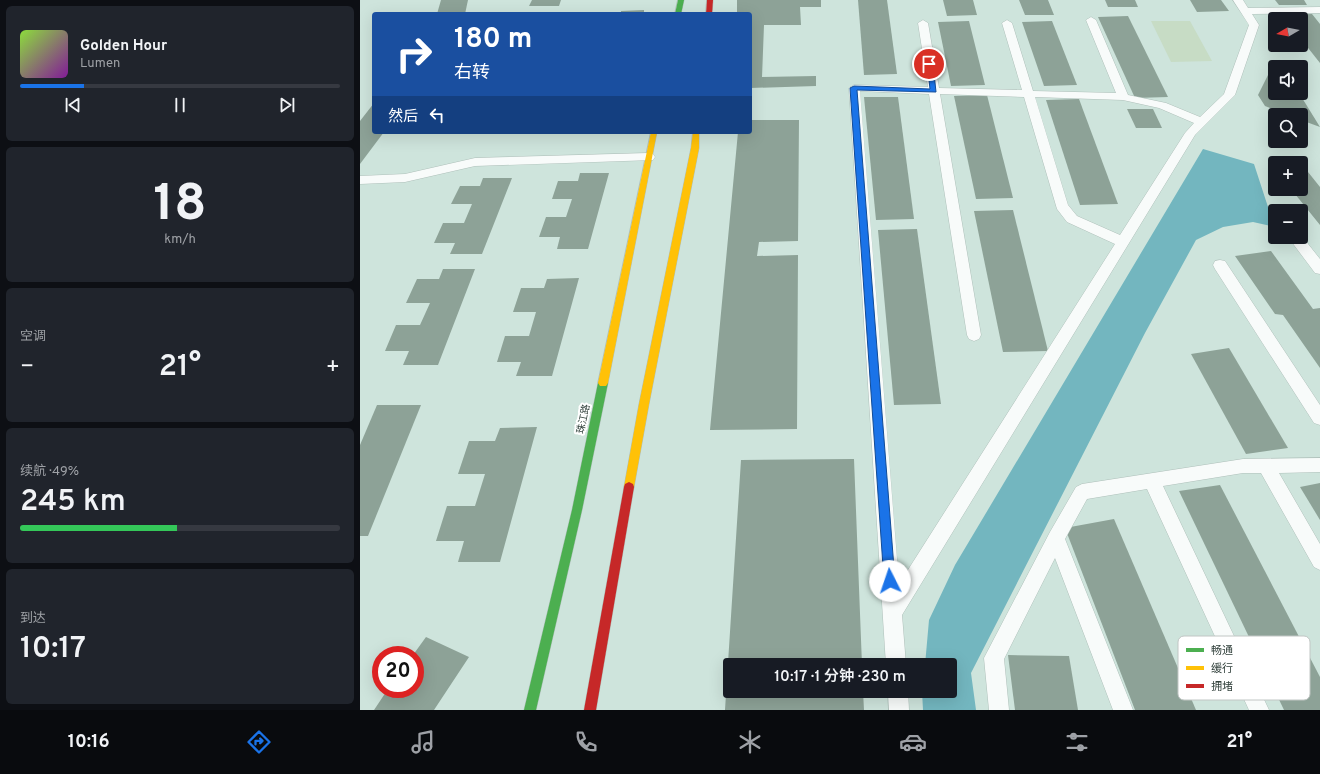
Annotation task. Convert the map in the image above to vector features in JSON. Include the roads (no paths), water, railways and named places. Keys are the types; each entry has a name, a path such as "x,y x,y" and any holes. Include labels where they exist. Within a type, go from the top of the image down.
{"street":[{"path":"678,12 681,0"},
{"path":"709,12 710,0"},
{"name":"珠江路","path":"530,710 577,510 654,134"},
{"path":"590,710 644,404 695,148 696,134"}],"lane":[{"path":"1242,6 1320,10"},
{"path":"892,613 1191,133 1229,95 1254,25 1242,6"},
{"path":"1091,20 1123,97"},
{"path":"923,23 974,334"},
{"path":"1007,23 1062,206 1072,219 1123,242"},
{"path":"895,658 854,88 1123,97 1162,105 1202,122"},
{"path":"360,180 405,178 475,162 649,158"},
{"path":"1300,244 1320,269"},
{"path":"1220,265 1320,418"},
{"path":"999,710 994,658 1056,538 1082,492 1244,466 1320,465"},
{"path":"1266,466 1320,561"},
{"path":"1152,481 1224,636"},
{"path":"1056,538 1122,710"},
{"path":"898,698 899,710"},
{"path":"1254,700 1259,710"}],"water":[{"path":"1203,149 1254,164 1268,207 1268,225 1253,222 1223,227 1196,240 1145,333 971,673 976,710 923,710 922,698 957,698 957,658 926,658 929,620 955,565"}]}
